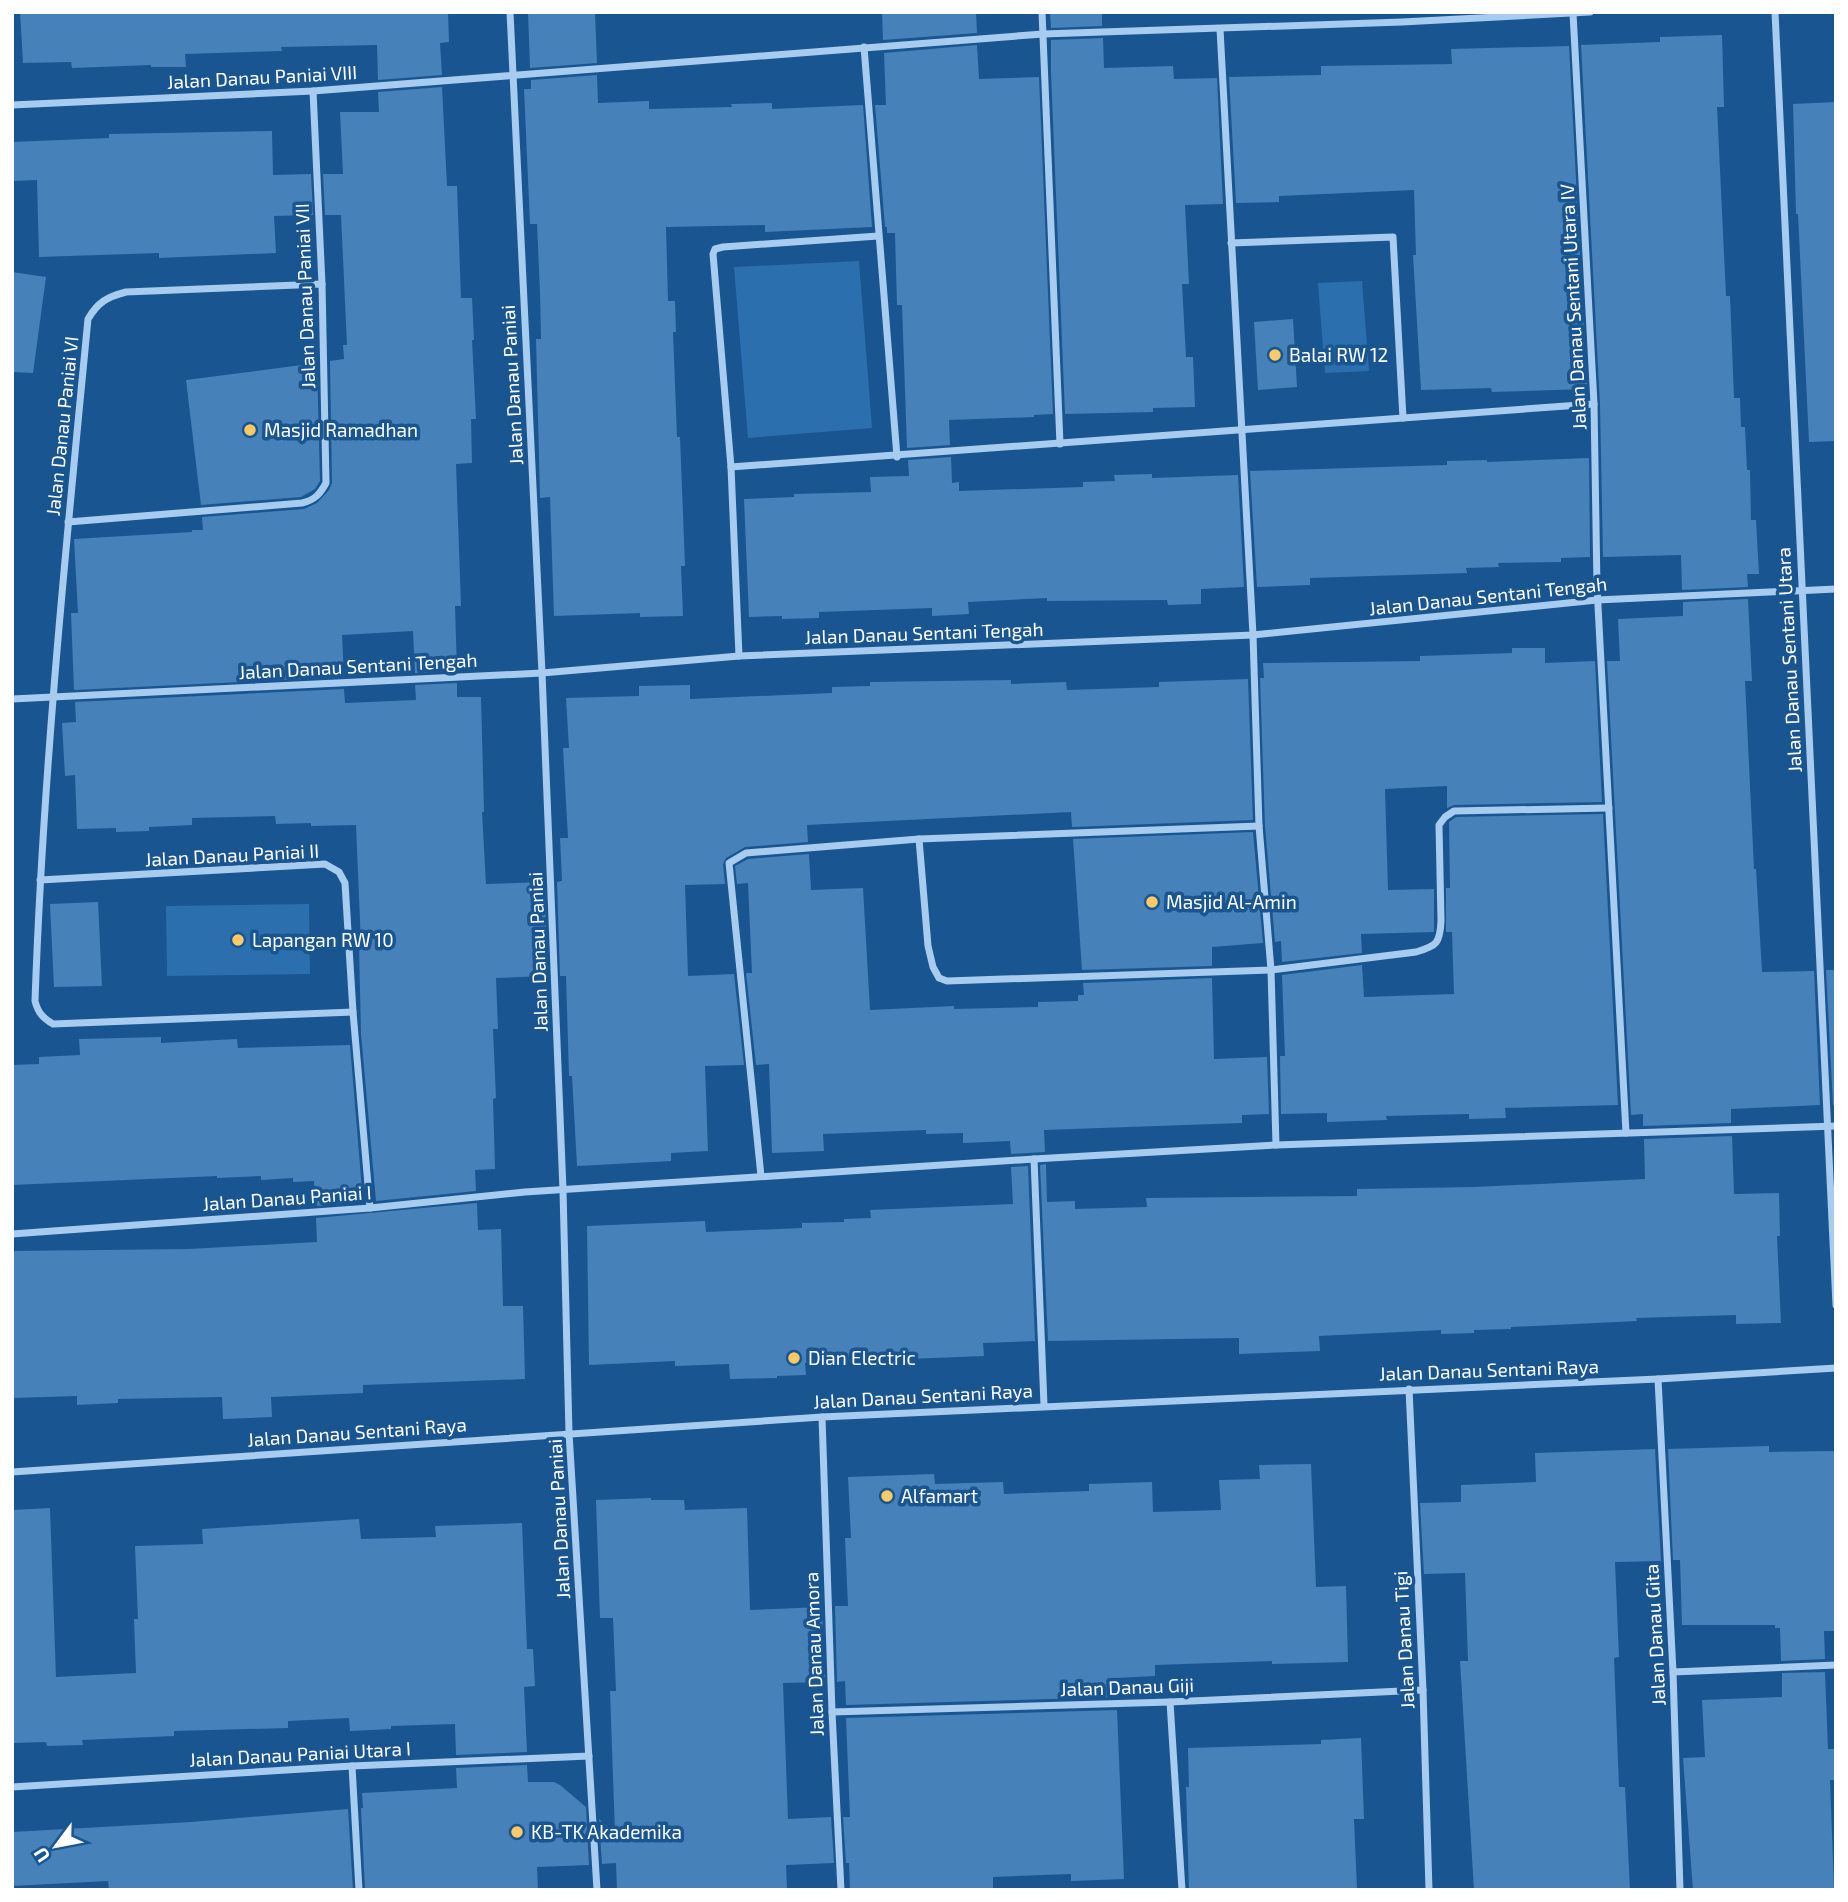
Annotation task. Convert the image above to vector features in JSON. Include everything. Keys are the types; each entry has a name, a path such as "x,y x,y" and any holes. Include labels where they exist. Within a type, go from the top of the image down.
{"street":[{"name":"Jalan Danau Paniai","path":"510,12 542,673 563,1191 569,1433 597,1890"},
{"path":"1042,12 1060,444"},
{"name":"Jalan Danau Paniai VIII","path":"12,105 313,91 1042,34 1220,29 1590,12"},
{"name":"Jalan Danau Sentani Utara","path":"1776,12 1801,590 1832,1126 1836,1306"},
{"name":"Jalan Danau Sentani Utara IV","path":"1573,13 1594,404 1597,600 1626,1133"},
{"path":"1220,29 1253,635 1259,826 1271,970 1276,1145"},
{"path":"864,47 897,457"},
{"name":"Jalan Danau Paniai VII","path":"68,522 302,503 320,494 326,483 322,284 313,91"},
{"path":"739,656 730,467 713,254 715,249 723,247 878,236"},
{"path":"1231,243 1393,237 1403,418"},
{"name":"Jalan Danau Paniai VI","path":"322,284 126,292 104,299 95,306 88,319 68,522 40,880 35,1001 43,1018 53,1024 353,1012"},
{"path":"730,467 897,457 1594,404"},
{"name":"Jalan Danau Sentani Tengah","path":"12,699 542,673 739,656 1253,635 1597,600 1836,589"},
{"path":"919,839 928,946 933,967 939,978 947,981 1271,970 1416,952 1436,944 1440,936 1441,921 1439,825 1454,811 1609,808"},
{"path":"761,1176 729,863 737,856 746,853 919,839 1259,826"},
{"name":"Jalan Danau Paniai II","path":"40,880 325,864 332,867 345,883 370,1208"},
{"name":"Jalan Danau Paniai I","path":"12,1234 370,1208 525,1192 1034,1159 1276,1145 1832,1126"},
{"path":"1034,1159 1044,1405"},
{"name":"Jalan Danau Sentani Raya","path":"12,1472 822,1417 1658,1379 1836,1368"},
{"name":"Jalan Danau Gita","path":"1658,1379 1680,1890"},
{"name":"Jalan Danau Tigi","path":"1409,1389 1429,1890"},
{"name":"Jalan Danau Amora","path":"822,1417 841,1890"},
{"path":"1672,1672 1836,1665"},
{"name":"Jalan Danau Giji","path":"832,1712 1170,1702 1423,1690"},
{"path":"1170,1702 1182,1889 1172,1890"},
{"name":"Jalan Danau Paniai Utara I","path":"12,1787 352,1766 589,1756"},
{"path":"352,1766 359,1890"}],"shaded area":[{"path":"859,261 872,428 748,438 734,267"},
{"path":"1362,281 1369,371 1325,373 1318,283"},
{"name":"Lapangan RW 10","path":"309,904 310,974 167,976 166,906"}],"building":[{"path":"20,12 448,12 449,42 440,43 442,75 378,80 377,45 281,47 282,51 185,54 186,67 151,65 72,68 71,62 23,63"},
{"path":"528,12 595,12 597,63 530,68"},
{"path":"882,12 976,12 977,33 883,40"},
{"path":"1050,12 1102,12 1102,26 1051,28"},
{"path":"1722,35 1724,107 1717,107 1726,296 1730,296 1734,398 1740,398 1741,427 1745,427 1747,470 1750,470 1751,520 1756,520 1759,574 1747,574 1748,587 1682,590 1681,555 1603,557 1600,404 1581,45 1660,42 1660,37"},
{"path":"1103,38 1104,68 1173,66 1174,79 1217,78 1223,204 1185,205 1189,284 1182,284 1186,357 1193,357 1195,407 1153,408 1153,412 1065,414 1051,40"},
{"path":"977,45 979,79 1039,77 1053,414 949,420 950,445 907,448 902,305 897,305 895,233 887,233 885,227 875,105 886,105 884,53"},
{"path":"1569,46 1587,389 1492,392 1491,388 1421,390 1413,255 1416,255 1414,190 1279,196 1279,202 1236,203 1229,77 1321,75 1321,66 1452,64 1451,49"},
{"path":"597,75 598,103 649,101 649,109 772,103 772,109 863,105 872,227 765,232 765,225 666,227 668,301 675,301 676,332 673,332 685,566 681,566 683,616 640,617 640,613 554,616 550,497 540,498 536,339 541,339 540,292 537,224 530,224 524,89 531,89 531,80"},
{"path":"442,87 447,186 457,186 461,298 472,298 474,340 476,419 471,419 472,463 456,464 461,606 455,606 457,671 415,673 413,631 342,635 344,677 74,690 71,613 78,613 74,539 203,530 202,517 304,509 317,503 329,490 332,483 330,361 344,359 343,345 347,345 341,215 325,215 323,174 343,174 340,112 379,112 378,92"},
{"path":"1836,102 1836,441 1809,442 1796,214 1793,104"},
{"path":"272,131 273,175 311,174 313,215 274,216 276,253 159,258 159,253 39,257 37,180 12,181 12,142 109,138 109,134"},
{"path":"12,272 46,277 33,373 12,372"},
{"name":"Balai RW 12","path":"1293,319 1297,387 1258,390 1254,322"},
{"name":"Masjid Ramadhan","path":"317,363 320,481 315,489 301,497 201,505 186,380"},
{"path":"951,457 952,483 959,482 959,491 1083,487 1083,482 1115,481 1114,475 1152,474 1152,478 1238,475 1244,587 1201,589 1201,604 1168,605 1167,600 1047,601 1047,598 968,602 969,614 932,616 932,608 819,612 819,618 749,617 744,499 794,497 794,494 871,492 870,477 909,476 908,460"},
{"path":"1589,458 1590,557 1561,558 1561,562 1498,563 1499,567 1466,568 1467,573 1310,578 1310,585 1257,587 1250,471 1447,465 1447,461"},
{"path":"1748,599 1752,681 1745,681 1762,972 1814,971 1820,1105 1731,1109 1731,1123 1643,1126 1643,1114 1631,1115 1607,661 1620,661 1618,619 1683,616 1683,602"},
{"path":"1512,648 1545,648 1545,663 1595,661 1602,802 1454,805 1447,808 1447,786 1385,789 1388,890 1434,889 1434,932 1361,934 1362,953 1282,962 1281,941 1275,942 1265,826 1260,678 1264,678 1263,663 1420,661 1420,656 1512,653"},
{"path":"1248,679 1253,820 1072,827 1071,812 807,825 808,842 745,847 726,858 723,864 725,884 685,885 688,976 734,974 744,1065 705,1066 708,1151 671,1153 671,1161 577,1166 572,1076 569,1076 566,976 560,976 557,882 562,881 560,838 568,838 563,748 569,748 566,698 639,696 639,686 690,685 690,699 832,693 832,687 870,686 870,682 1066,682 1067,690 1159,687 1159,682"},
{"path":"457,683 457,697 481,697 486,884 544,882 548,976 496,978 498,1029 493,1029 495,1169 475,1170 476,1191 376,1201 361,1034 361,944 356,825 276,824 275,816 192,818 192,825 149,827 149,831 77,829 75,775 65,776 62,723 76,722 75,702 344,689 345,703 416,700 415,685"},
{"path":"1603,814 1618,1105 1505,1108 1506,1118 1469,1119 1469,1114 1386,1116 1387,1120 1327,1122 1327,1113 1281,1114 1280,1056 1285,1056 1282,975 1362,965 1364,997 1454,994 1452,932 1446,932 1446,888 1450,888 1449,822 1456,817"},
{"name":"Masjid Al-Amin","path":"1253,832 1263,943 1212,947 1212,966 1082,970 1073,839"},
{"path":"809,854 811,890 863,888 870,1010 954,1006 954,1009 1038,1007 1038,1002 1078,1001 1078,995 1084,995 1083,983 1212,978 1214,1059 1267,1057 1269,1114 1242,1115 1242,1123 1044,1130 1045,1152 1011,1154 1010,1141 963,1143 963,1133 926,1134 926,1130 823,1134 824,1151 772,1153 769,1064 756,1065 746,973 752,973 748,883 737,884 735,866 748,859"},
{"path":"98,902 102,986 54,987 50,904"},
{"path":"1826,970 1836,970 1836,1105 1833,1105"},
{"path":"161,1037 161,1043 237,1039 238,1048 350,1045 363,1202 315,1206 314,1181 293,1182 293,1178 261,1180 261,1176 12,1185 12,1065 39,1064 39,1057 80,1055 79,1039"},
{"path":"1732,1136 1734,1194 1779,1193 1780,1236 1777,1236 1781,1323 1736,1324 1736,1315 1636,1318 1637,1321 1511,1327 1474,1330 1474,1333 1441,1334 1441,1330 1319,1336 1320,1351 1239,1354 1239,1338 1048,1341 1040,1165 1046,1164 1047,1202 1075,1201 1075,1209 1147,1207 1146,1198 1357,1196 1357,1189 1645,1179 1644,1139"},
{"path":"1028,1166 1035,1341 983,1343 984,1356 805,1363 806,1375 777,1378 730,1379 729,1364 675,1366 675,1361 589,1365 587,1226 705,1221 706,1232 802,1228 802,1223 871,1218 870,1210 1013,1204 1011,1167"},
{"path":"477,1203 478,1230 501,1229 503,1306 523,1306 525,1379 363,1385 363,1393 271,1397 272,1417 223,1419 222,1397 118,1399 118,1403 77,1405 77,1396 12,1398 12,1251 189,1249 317,1242 316,1218"},
{"path":"1769,1446 1769,1452 1836,1451 1836,1631 1824,1631 1825,1659 1781,1661 1780,1628 1775,1628 1775,1625 1682,1625 1680,1560 1673,1560 1668,1449"},
{"path":"1655,1449 1661,1561 1615,1562 1619,1657 1614,1658 1619,1787 1625,1787 1630,1890 1474,1890 1460,1661 1468,1661 1465,1573 1424,1574 1420,1503 1461,1502 1461,1485 1536,1482 1535,1453"},
{"path":"1311,1464 1316,1587 1346,1586 1348,1662 1272,1664 1272,1661 1155,1665 1155,1676 1116,1678 1117,1697 846,1705 845,1681 837,1682 835,1606 848,1606 845,1538 851,1538 848,1477 934,1474 935,1484 1003,1482 1004,1494 1089,1491 1089,1484 1152,1482 1153,1512 1221,1510 1219,1480 1260,1479 1259,1465"},
{"path":"596,1500 684,1500 685,1510 747,1508 750,1610 822,1607 825,1682 783,1683 788,1819 831,1817 834,1863 786,1865 787,1890 617,1890 616,1863 602,1864 599,1819 615,1833 610,1691 616,1691 613,1618 600,1618"},
{"path":"50,1508 56,1677 136,1673 134,1619 138,1619 135,1546 203,1544 202,1529 359,1519 361,1539 436,1537 435,1526 522,1523 527,1649 533,1649 535,1686 524,1687 527,1752 456,1755 455,1724 391,1726 391,1729 350,1731 349,1718 288,1721 288,1728 174,1731 174,1736 82,1740 83,1745 12,1743 12,1510"},
{"path":"1825,1672 1828,1749 1836,1749 1836,1780 1830,1780 1834,1890 1693,1890 1683,1758 1705,1757 1702,1700 1782,1697 1782,1673"},
{"path":"1117,1710 1124,1879 1071,1881 1071,1874 993,1877 993,1890 850,1890 843,1817 850,1817 846,1718"},
{"path":"1361,1738 1364,1819 1354,1819 1357,1890 1189,1890 1186,1787 1189,1787 1188,1748 1321,1744 1321,1740"},
{"path":"527,1765 528,1782 554,1782 586,1807 589,1865 537,1867 538,1890 365,1890 362,1793 457,1788 456,1768"},
{"path":"348,1809 353,1890 109,1890 108,1881 12,1886 12,1832 191,1822"}],"place":[{"name":"Balai RW 12","path":"1275,355"},
{"name":"Masjid Ramadhan","path":"250,430"},
{"name":"Masjid Al-Amin","path":"1152,902"},
{"name":"Lapangan RW 10","path":"238,940"},
{"name":"Dian Electric","path":"794,1358"},
{"name":"Alfamart","path":"887,1496"},
{"name":"KB-TK Akademika","path":"517,1832"}]}
